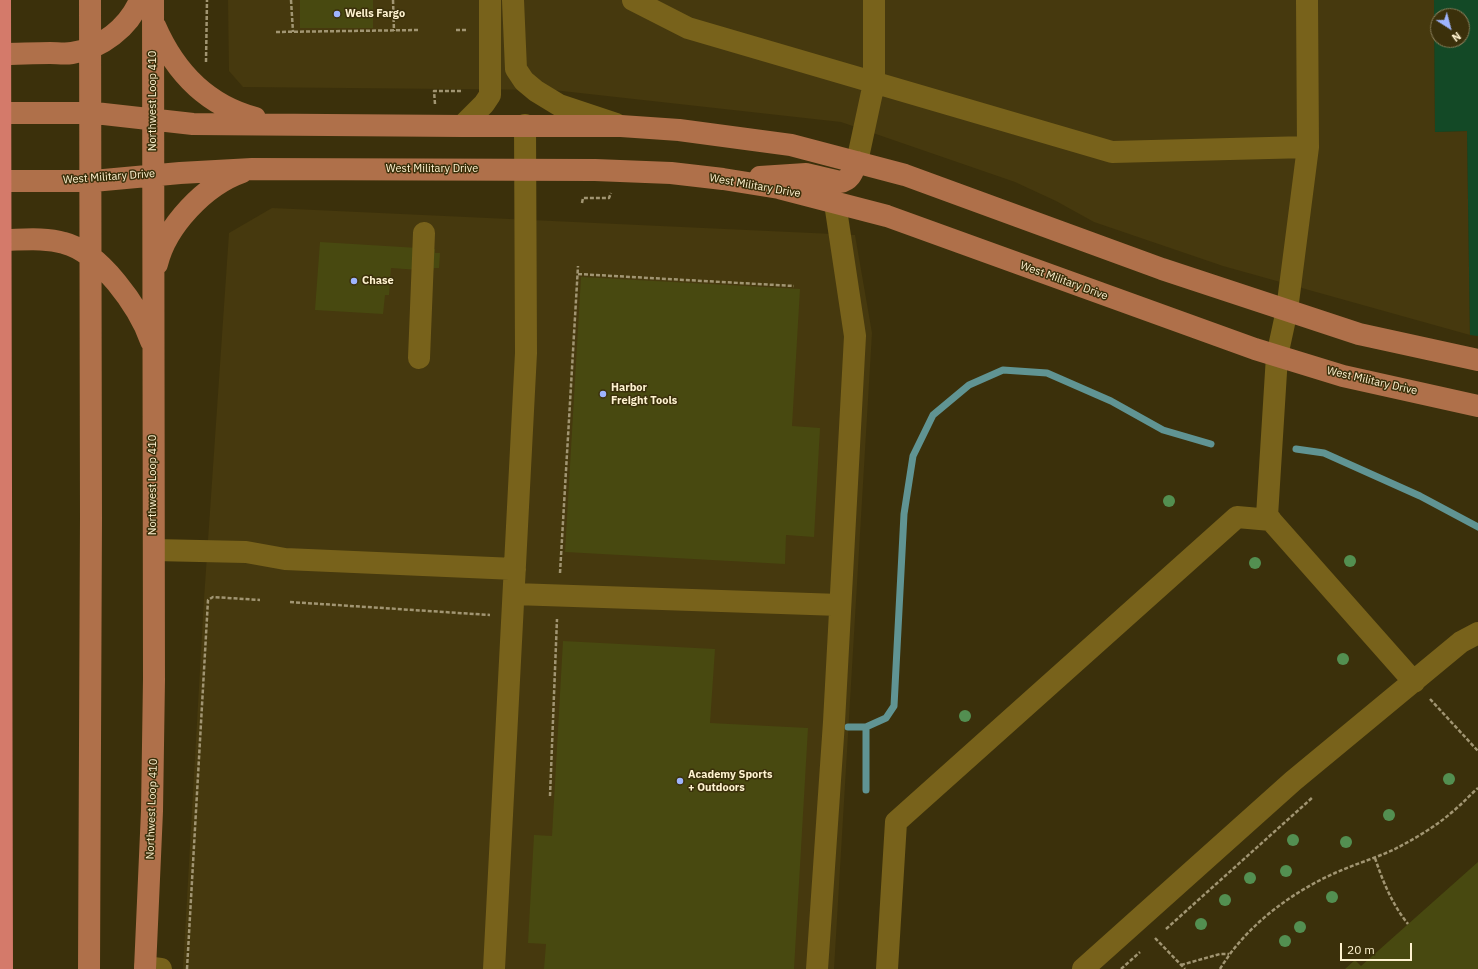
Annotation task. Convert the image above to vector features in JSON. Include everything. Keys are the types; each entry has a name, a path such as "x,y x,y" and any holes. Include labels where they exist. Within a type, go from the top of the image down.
{"highway":[{"path":"0,0 2,969"}],"main road":[{"path":"90,0 90,969"},
{"path":"0,54 71,53 87,50 111,36 122,27 137,8 140,0"},
{"name":"Northwest Loop 410","path":"150,968 153,782 154,550 153,0"},
{"path":"153,22 180,69 188,79 210,98 238,114 286,124"},
{"path":"0,113 95,113 182,123 621,126 679,130 791,145 905,175 1162,269 1359,334 1478,360"},
{"path":"723,179 806,174 840,182 846,181 849,178 857,162"},
{"path":"154,279 157,262 173,230 182,216 201,197 226,179 252,169"},
{"name":"West Military Drive","path":"0,181 93,181 153,175 252,169 595,170 671,173 723,179 779,188 887,216 1141,309 1277,356 1343,376 1478,406"},
{"path":"0,240 53,241 65,243 86,253 110,274 121,288 148,331 153,346"}],"lane":[{"path":"462,126 484,104 490,95 490,0"},
{"path":"513,0 516,69 524,81 559,106 621,126"},
{"path":"633,0 688,28 1112,152 1308,147"},
{"path":"857,162 874,83 874,0"},
{"path":"1308,0 1308,147 1287,310 1277,356 1269,518 1414,682"},
{"path":"494,969 526,353 525,126"},
{"path":"817,969 855,336 835,203"},
{"path":"419,358 424,233"},
{"path":"886,969 896,822 1237,517 1269,518"},
{"path":"154,550 246,552 285,559 515,569"},
{"path":"514,594 840,605"},
{"path":"1084,969 1293,781 1461,642 1478,633"}],"path":[{"path":"206,66 207,0"},
{"path":"291,0 293,32"},
{"path":"393,0 394,31"},
{"path":"276,32 418,30"},
{"path":"456,30 468,30"},
{"path":"435,104 434,91 464,91"},
{"path":"582,203 583,198 609,198 612,187"},
{"path":"560,575 578,266"},
{"path":"578,274 794,286"},
{"path":"187,969 208,600 213,597 260,600"},
{"path":"290,602 495,615"},
{"path":"550,796 558,614"},
{"path":"1414,682 1478,751"},
{"path":"1220,969 1228,954 1261,921 1288,899 1334,873 1395,849 1452,813 1478,788"},
{"path":"1162,933 1315,796"},
{"path":"1375,858 1391,898 1399,913 1408,924"},
{"path":"1150,943 1158,936"},
{"path":"1155,938 1185,969"},
{"path":"1121,969 1144,948"},
{"path":"1181,965 1220,954 1228,954"}],"shaded area":[{"path":"228,0 1434,0 1434,8 1430,8 1430,48 1434,48 1435,132 1467,131 1470,335 1223,266 1094,222 1056,201 1015,182 841,122 553,90 243,87 229,71"},
{"path":"272,208 855,235 872,333 834,969 183,969 204,599 229,233"}],"green space":[{"path":"1434,0 1478,0 1478,336 1470,335 1467,131 1435,132 1434,48 1470,48 1470,8 1434,8"}],"building":[{"name":"Wells Fargo","path":"300,0 373,0 373,28 300,28"},
{"name":"Chase","path":"320,242 435,249 435,253 440,253 439,268 434,268 433,271 391,268 389,295 385,295 383,314 315,310"},
{"path":"581,277 800,289 792,426 820,428 814,537 786,535 785,564 565,552"},
{"name":"Academy Sports + Outdoors","path":"563,641 715,649 710,723 808,728 794,969 544,969 546,944 528,943 534,835 552,836"},
{"path":"1478,862 1478,969 1345,969 1355,960 1361,966"}],"waterway":[{"path":"848,727 866,727 886,718 894,706 904,514 913,456 933,415 969,385 1003,370 1047,373 1111,401 1163,430 1211,444"},
{"path":"1296,449 1324,453 1420,496 1478,527"},
{"path":"866,727 866,790"}],"place":[{"name":"Wells Fargo","path":"337,14"},
{"name":"Chase","path":"354,281"},
{"name":"Harbor Freight Tools","path":"603,394"},
{"name":"Academy Sports + Outdoors","path":"680,781"}]}
